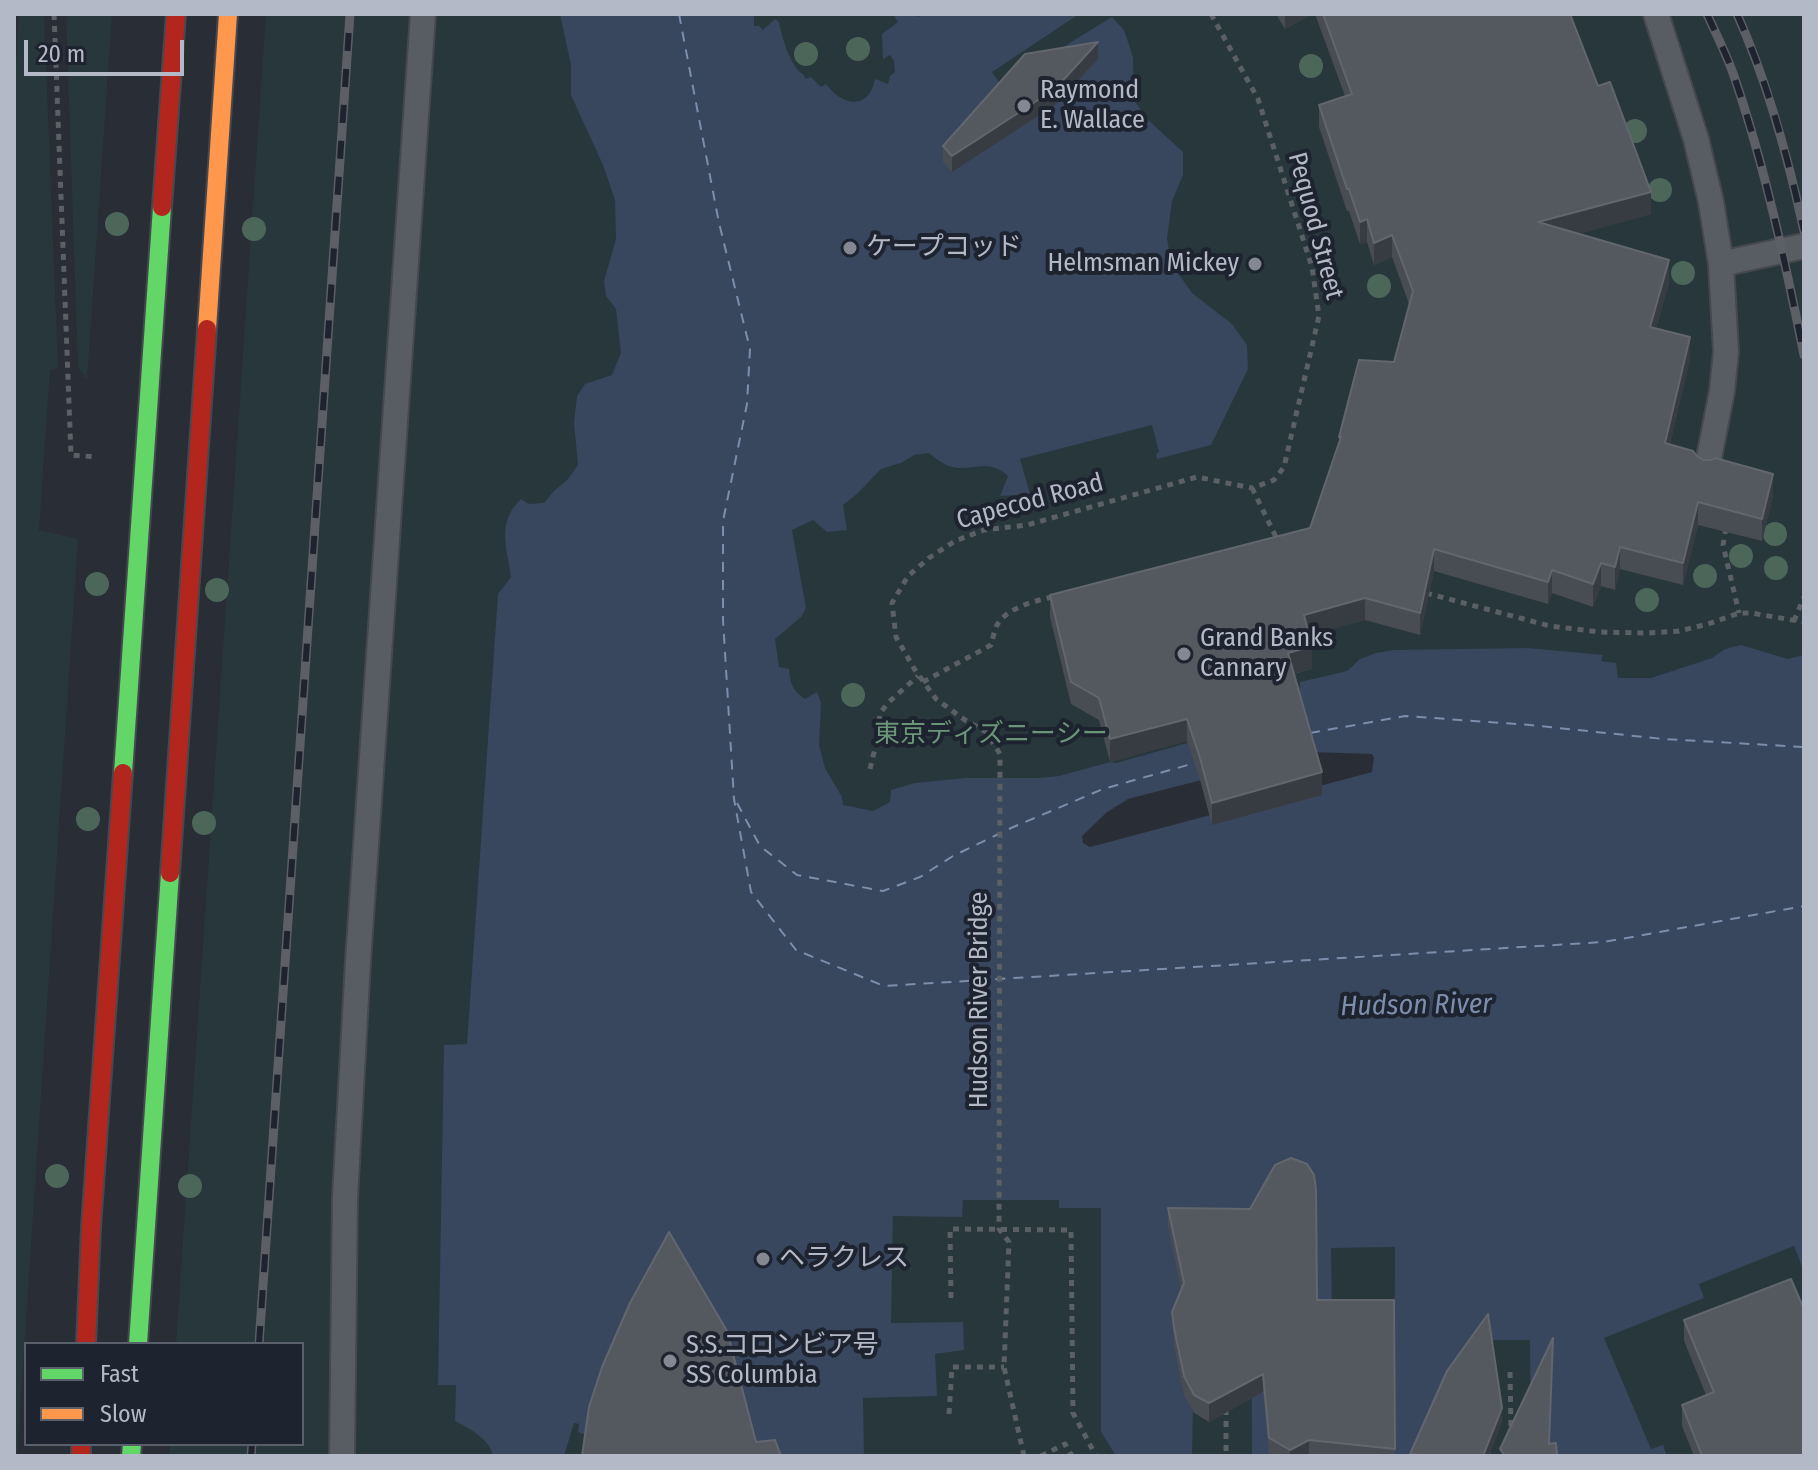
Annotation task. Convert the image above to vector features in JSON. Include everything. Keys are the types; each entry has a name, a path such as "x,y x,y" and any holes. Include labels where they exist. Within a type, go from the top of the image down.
{"street":[{"path":"86,1342 91,1227 176,14"},
{"path":"138,1342 228,14"}],"lane":[{"path":"342,1456 345,1198 358,961 423,14"},
{"path":"1656,14 1696,139 1721,264 1726,352 1707,468"},
{"path":"1721,264 1804,246"}],"path":[{"path":"54,14 71,455 100,457"},
{"name":"Pequod Street","path":"1211,14 1258,99 1312,267 1319,316 1284,467 1274,480 1252,488"},
{"name":"Capecod Road","path":"1000,754 986,732 936,699 918,676 896,637 892,603 908,576 955,541 984,530 1027,525 1197,477 1252,488"},
{"path":"1252,488 1276,539 1285,549"},
{"path":"1727,518 1723,545 1739,613"},
{"path":"1421,592 1550,626 1600,632 1679,631 1739,613 1804,622"},
{"path":"923,682 991,645 997,624 1013,610 1036,600 1062,595"},
{"path":"1794,621 1804,597"},
{"path":"870,769 880,713 918,676"},
{"name":"Hudson River Bridge","path":"999,1229 1000,754"},
{"path":"951,1298 950,1229 1071,1230 1073,1413 1096,1456"},
{"path":"999,1229 1009,1242 1004,1367 1024,1456"},
{"path":"949,1414 952,1367 1004,1367"},
{"path":"1510,1372 1511,1442"},
{"path":"1226,1408 1226,1456"},
{"path":"1041,1456 1065,1444 1072,1456"}],"green space":[{"path":"19,14 44,14 58,368 50,370 39,530 78,539 17,1456 14,1456 14,97"},
{"path":"66,14 112,14 87,380 78,367"},
{"name":"東京ディズニーシー","path":"266,14 1804,14 1804,1456 169,1456 170,1446 304,1446 304,1342 176,1342"}],"water":[{"name":"Hudson River","path":"560,14 754,14 754,26 763,30 775,19 779,22 791,59 805,79 811,77 821,87 826,84 840,97 854,102 867,96 875,79 888,84 895,72 890,55 883,59 882,34 898,22 893,14 918,17 923,14 1079,14 992,72 1001,85 1112,17 1124,30 1133,57 1134,100 1146,118 1183,152 1183,175 1172,201 1167,238 1171,263 1192,293 1232,324 1247,345 1248,369 1211,445 1157,459 1159,452 1152,425 1020,459 1030,494 1000,496 1008,476 996,468 954,467 929,453 914,455 881,469 843,505 847,530 827,532 813,520 792,530 806,608 801,617 775,639 779,667 789,669 793,687 805,699 817,692 821,703 819,745 825,768 842,797 843,805 873,811 890,802 891,790 915,783 965,778 1059,776 1298,712 1300,682 1347,671 1360,659 1394,650 1528,648 1603,655 1601,661 1616,663 1618,678 1651,678 1741,645 1788,659 1804,655 1804,1272 1794,1246 1699,1284 1704,1298 1604,1338 1651,1449 1663,1445 1667,1456 1531,1456 1530,1340 1492,1340 1491,1456 1394,1456 1395,1247 1331,1248 1334,1456 1252,1456 1251,1212 1194,1357 1192,1456 1116,1456 1101,1432 1101,1208 1059,1208 1059,1200 963,1200 962,1217 893,1216 891,1323 963,1322 964,1350 935,1354 937,1396 863,1398 864,1456 750,1456 589,1436 578,1432 579,1424 574,1423 564,1456 493,1456 484,1440 455,1421 456,1385 438,1385 444,1045 467,1044 498,594 511,577 506,526 513,508 521,499 529,504 544,503 578,465 574,422 577,396 585,384 612,375 621,353 616,309 606,296 604,281 616,239 615,200 603,165 571,95 571,65"}],"pier":[{"path":"1310,752 1372,754 1372,772 1090,847 1083,843 1082,836 1106,813 1128,799"}],"building":[{"path":"1323,14 1570,14 1598,86 1610,82 1651,192 1538,222 1669,260 1650,327 1690,337 1665,443 1693,451 1703,460 1715,458 1773,474 1762,519 1698,502 1683,563 1620,547 1615,567 1601,563 1593,584 1552,570 1548,582 1434,549 1420,613 1365,598 1304,615 1312,646 1288,653 1322,772 1212,803 1187,719 1110,739 1099,698 1071,682 1050,595 1310,528 1341,437 1359,360 1394,362 1413,291 1392,235 1374,243 1367,219 1360,222 1319,105 1352,94"},
{"path":"1098,42 1055,89 952,156 943,146 1025,54"},
{"path":"1291,1158 1307,1164 1314,1175 1317,1300 1394,1300 1395,1449 1309,1440 1290,1450 1269,1438 1263,1374 1209,1403 1194,1395 1184,1376 1172,1312 1184,1283 1168,1208 1250,1209 1275,1165"},
{"name":"S.S.コロンビア号 SS Columbia","path":"669,1232 727,1331 756,1442 775,1440 781,1456 582,1456 589,1407 602,1367 630,1303"},
{"path":"1791,1279 1804,1306 1804,1456 1702,1456 1682,1405 1714,1392 1684,1320"},
{"path":"1488,1314 1502,1408 1483,1456 1410,1454 1447,1371"},
{"path":"1553,1338 1549,1444 1556,1443 1557,1456 1505,1456 1500,1449"}],"ferry route":[{"path":"679,14 719,223 750,349 747,404 723,521 723,620 734,799 751,892 796,950 884,986 1604,942 1804,906"},
{"path":"1310,733 1405,716 1663,739 1804,747"},
{"path":"737,803 760,846 797,875 883,891 920,877 953,856 1011,828 1103,789 1195,763"}],"railway":[{"path":"259,1342 350,14"},
{"path":"1707,14 1731,68 1765,179 1804,355"},
{"path":"1737,14 1776,121 1804,231"},
{"path":"251,1456 252,1446"}],"traffic: fast":[{"path":"123,773 162,207"},
{"path":"138,1342 170,873"},
{"path":"131,1456 132,1446"}],"traffic: slow":[{"path":"207,329 228,14"}],"traffic: jam":[{"path":"162,207 176,14"},
{"path":"170,873 207,329"},
{"path":"86,1342 91,1227 123,773"},
{"path":"81,1446 81,1456"}],"place":[{"name":"Raymond E. Wallace","path":"1024,106"},
{"name":"ケープコッド","path":"850,248"},
{"name":"Helmsman Mickey","path":"1255,264"},
{"name":"Grand Banks Cannary","path":"1184,654"},
{"name":"ヘラクレス","path":"763,1259"},
{"name":"S.S.コロンビア号 SS Columbia","path":"670,1361"}]}
